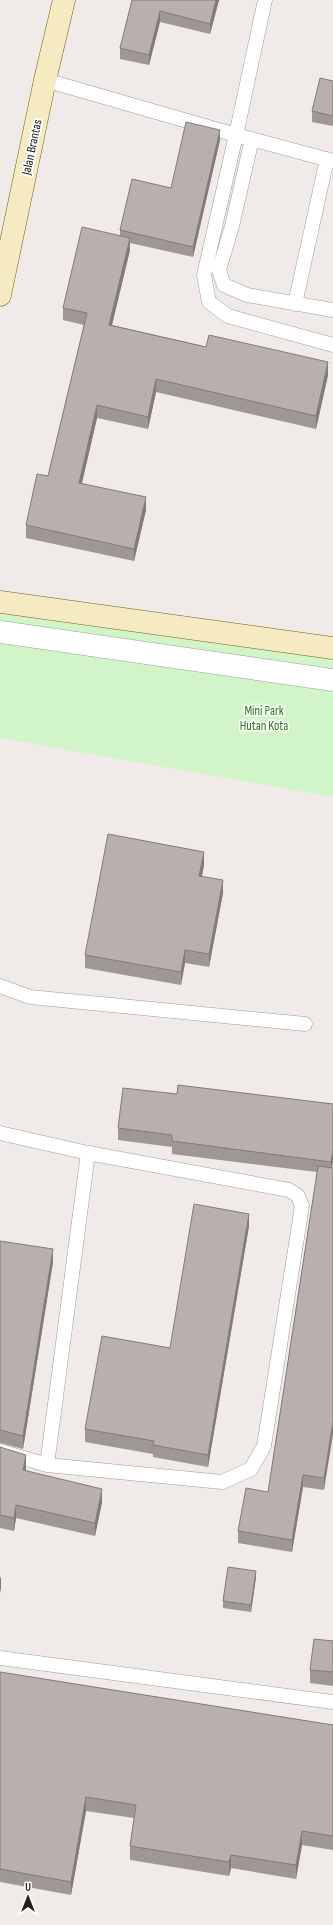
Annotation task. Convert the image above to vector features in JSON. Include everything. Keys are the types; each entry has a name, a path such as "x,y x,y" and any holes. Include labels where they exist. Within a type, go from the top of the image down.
{"main road":[{"name":"Jalan Brantas","path":"0,295 45,80 64,0"},
{"path":"0,602 333,648"}],"street":[{"path":"0,632 333,680"}],"lane":[{"path":"264,0 236,135 204,275 209,302 228,316 333,345"},
{"path":"45,80 236,135 330,160 295,304"},
{"path":"252,139 232,226 219,270 224,285 247,295 333,310"},
{"path":"216,224 232,226"},
{"path":"0,986 30,997 305,1024"},
{"path":"0,1133 88,1153 289,1190 298,1196 302,1206 264,1446 251,1469 222,1482 47,1465 0,1450"},
{"path":"47,1465 88,1153"},
{"path":"0,1658 333,1702"}],"green space":[{"name":"Mini Park Hutan Kota","path":"0,614 333,659 333,797 0,738"}],"building":[{"path":"132,0 216,0 210,24 160,11 149,55 120,48"},
{"path":"320,78 333,81 333,116 312,111"},
{"path":"186,122 220,130 193,247 120,230 132,179 171,188"},
{"path":"82,227 130,238 109,325 206,347 209,335 328,362 316,416 156,379 148,417 97,405 79,483 146,497 134,549 26,525 37,474 48,476 87,313 63,308"},
{"path":"108,834 204,852 199,876 223,880 209,954 185,950 181,972 85,955"},
{"path":"178,1085 333,1104 333,1150 331,1162 172,1141 172,1135 118,1128 123,1088 177,1094"},
{"path":"318,1166 333,1168 333,1422 324,1478 303,1475 292,1540 238,1531 246,1488 268,1492"},
{"path":"194,1204 249,1214 208,1455 153,1445 154,1441 85,1429 102,1336 170,1348"},
{"path":"0,1241 53,1249 23,1436 0,1430"},
{"path":"0,1447 26,1455 23,1470 102,1489 95,1523 16,1505 14,1518 0,1515"},
{"path":"228,1567 256,1571 251,1605 223,1601"},
{"path":"314,1639 333,1641 333,1672 310,1670"},
{"path":"0,1672 333,1725 333,1836 302,1831 296,1865 231,1855 229,1862 130,1846 136,1805 86,1797 71,1882 0,1869"}]}
